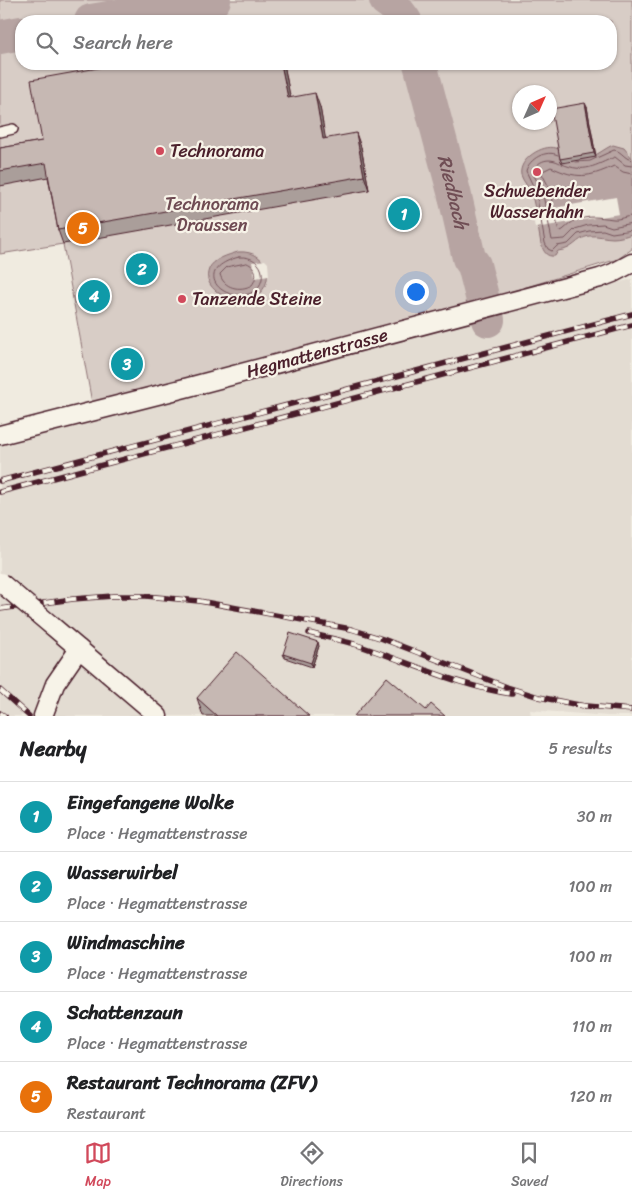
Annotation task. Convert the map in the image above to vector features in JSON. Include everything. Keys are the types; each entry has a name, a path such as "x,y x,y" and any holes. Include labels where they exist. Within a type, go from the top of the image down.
{"street":[{"name":"Hegmattenstrasse","path":"0,435 509,302 613,273 632,263"},
{"path":"0,582 158,716"},
{"path":"43,716 53,689 79,649"}],"lane":[{"path":"0,132 13,129"}],"shaded area":[{"path":"632,279 632,716 530,710 531,716 0,716 0,446"}],"green space":[{"name":"Technorama Draussen","path":"0,0 632,0 632,249 618,259 507,293 92,403 63,244 0,254"}],"water":[{"path":"613,145 624,148 632,158 632,234 615,238 584,237 568,248 558,251 555,256 547,255 541,244 532,195 521,175 523,163 532,154 545,148 556,148 575,156 589,157"},
{"path":"238,252 250,253 259,258 265,265 267,273 266,282 262,290 255,297 244,300 231,299 218,292 209,282 208,276 209,269 214,263 221,258"}],"pier":[{"path":"616,197 619,214 535,228 532,212"},
{"path":"265,260 268,263 269,276 255,278 252,262"}],"building":[{"name":"Technorama","path":"87,70 282,70 288,98 315,93 323,139 356,133 364,176 58,230 46,163 0,171 0,148 42,141 31,80"},
{"path":"585,103 594,153 560,159 555,130 557,130 557,108"},
{"path":"290,633 318,642 311,663 283,654"},
{"path":"237,652 309,716 217,716 197,698"},
{"path":"387,677 426,710 431,704 445,716 354,716"}],"waterway":[{"name":"Riedbach","path":"126,15 214,0"},
{"name":"Riedbach","path":"386,0 393,5 400,15"},
{"name":"Riedbach","path":"0,37 15,34"},
{"name":"Riedbach","path":"422,70 454,192 469,258 474,265 488,320"}],"railway":[{"path":"0,481 632,314"},
{"path":"0,492 632,325"},
{"path":"0,609 73,599 113,596 146,596 199,601 351,629 383,639 507,687 539,697 584,706"},
{"path":"309,633 354,644 472,685 512,694"},
{"path":"0,690 29,716"},
{"path":"576,705 632,710"},
{"path":"0,713 5,716"}],"place":[{"name":"Technorama","path":"160,151"},
{"name":"Schwebender Wasserhahn","path":"537,172"},
{"name":"Eingefangene Wolke","path":"404,214"},
{"name":"Restaurant Technorama (ZFV)","path":"83,228"},
{"name":"Wasserwirbel","path":"142,269"},
{"name":"Schattenzaun","path":"94,296"},
{"name":"Tanzende Steine","path":"182,299"},
{"name":"Windmaschine","path":"127,364"}]}
